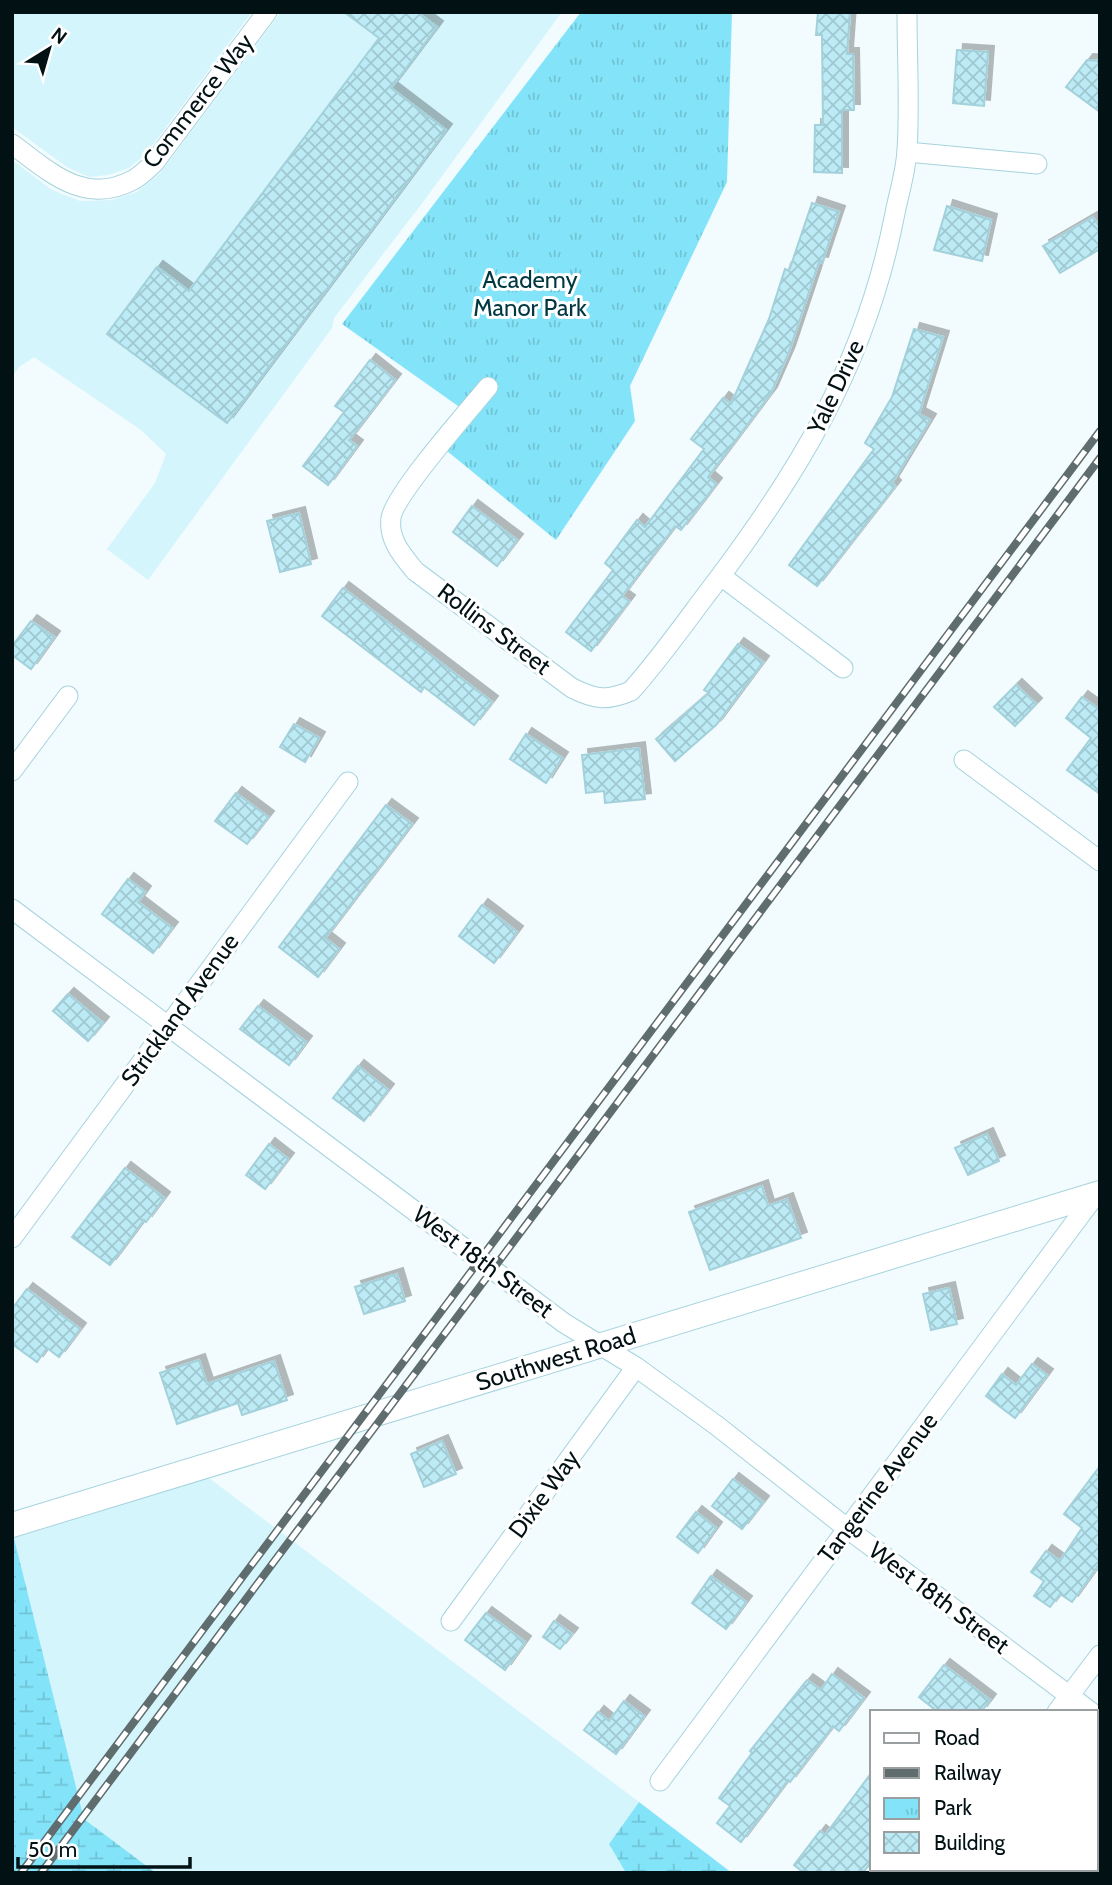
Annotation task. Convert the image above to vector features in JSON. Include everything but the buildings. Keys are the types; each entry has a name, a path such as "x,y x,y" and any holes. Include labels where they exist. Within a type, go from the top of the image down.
{"street":[{"name":"Commerce Way","path":"12,144 60,179 86,190 109,188 134,180 154,163 267,12"},
{"name":"Yale Drive","path":"614,699 631,691 645,676 783,489 825,418 851,359 874,300 892,230 907,152 907,12"},
{"path":"907,152 1037,164"},
{"name":"Rollins Street","path":"488,387 401,495 391,516 391,535 415,571 572,688 591,697 614,699"},
{"path":"721,576 844,668"},
{"path":"12,771 68,696"},
{"path":"964,760 1100,861"},
{"name":"Strickland Avenue","path":"12,1238 348,782"},
{"name":"West 18th Street","path":"12,909 564,1323 636,1367 716,1425 848,1529 1088,1710"},
{"name":"Southwest Road","path":"12,1525 1098,1193"},
{"name":"Tangerine Avenue","path":"660,1781 1098,1193"},
{"name":"Dixie Way","path":"451,1621 636,1367"},
{"path":"1058,1710 1100,1655"}],"shaded area":[{"path":"12,12 252,12 146,154 129,168 108,175 89,177 67,167 12,127"},
{"path":"281,12 562,12 334,318 332,328 148,580 107,549 155,483 166,454 141,430 34,357 19,367 12,377 12,160 52,190 80,201 111,200 137,192 161,172"},
{"path":"209,1478 639,1802 609,1844 626,1873 156,1873 84,1819 14,1538"}],"green space":[{"name":"Academy Manor Park","path":"581,12 732,12 727,182 630,386 635,421 556,540 447,451 475,418 342,324"},
{"path":"12,1538 84,1819 156,1873 12,1873"},
{"path":"639,1802 732,1873 626,1873 609,1844"}],"railway":[{"path":"21,1873 1100,431"},
{"path":"41,1873 1100,458"}]}
